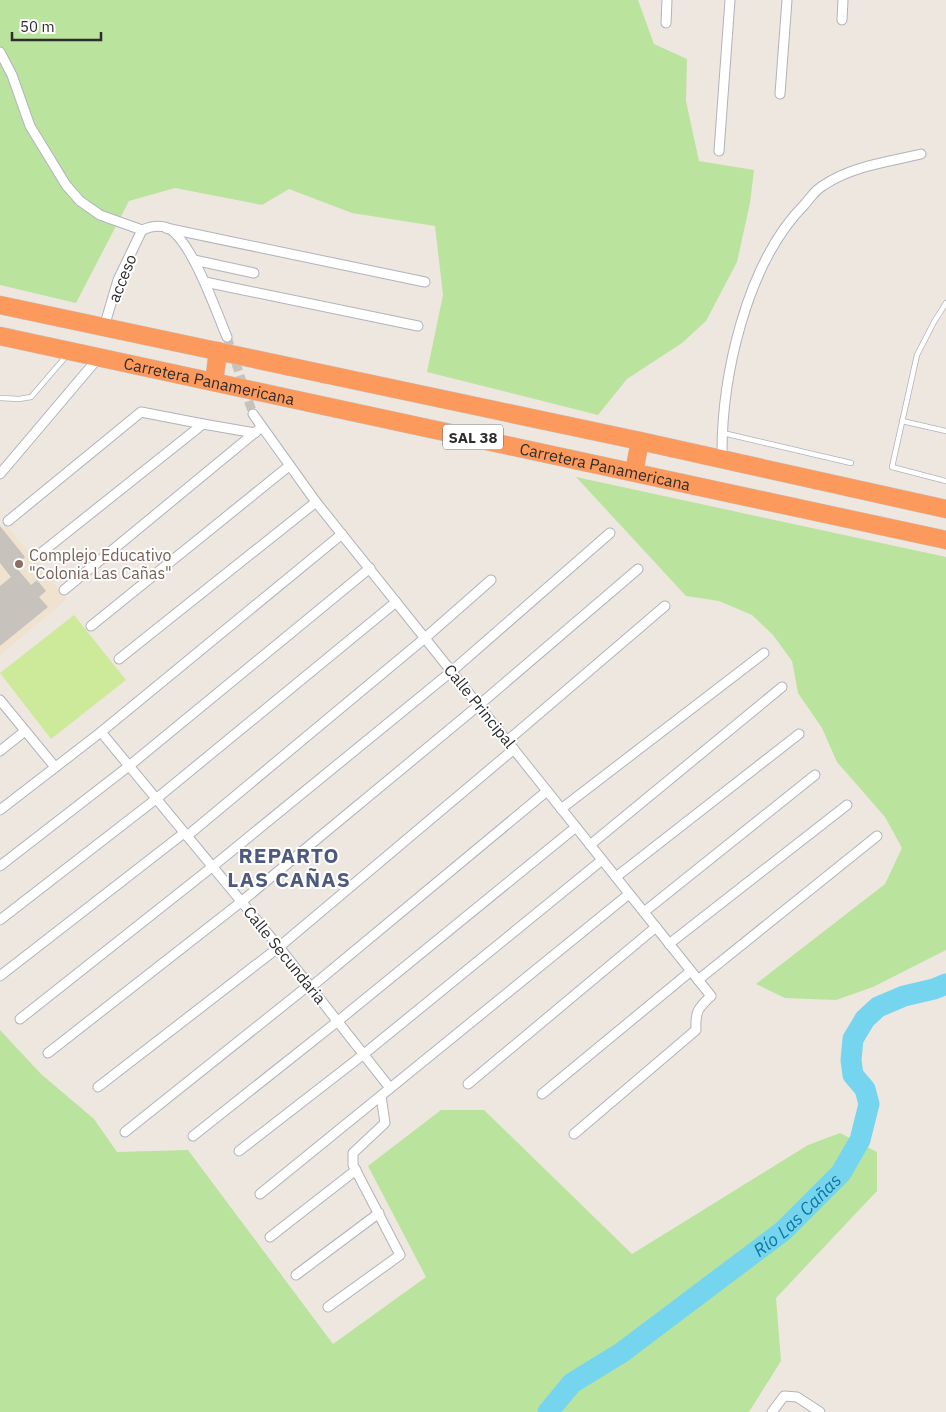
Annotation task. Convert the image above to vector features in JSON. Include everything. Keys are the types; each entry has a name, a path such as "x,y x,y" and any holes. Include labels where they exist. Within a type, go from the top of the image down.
{"highway":[{"name":"Carretera Panamericana","path":"0,305 104,327 222,344 640,441 946,509"},
{"name":"Carretera Panamericana","path":"0,336 946,540"},
{"path":"214,382 222,344"},
{"path":"634,472 640,441"}],"street":[{"path":"666,23 667,0"},
{"path":"719,151 730,0"},
{"path":"780,94 787,0"},
{"path":"842,20 843,0"},
{"path":"0,52 12,75 30,126 66,185 80,201 100,215 142,230 151,226 166,228 425,282"},
{"path":"722,459 725,402 739,331 758,277 774,244 794,214 822,186 849,172 921,154"},
{"path":"166,228 177,237 194,260 205,282 222,344"},
{"name":"acceso","path":"104,327 118,280 142,230"},
{"path":"194,260 254,273"},
{"path":"205,282 418,326"},
{"path":"0,474 98,358"},
{"path":"8,521 141,412 203,424 258,430"},
{"name":"Calle Principal","path":"253,414 258,430 289,466 711,996 698,1008 696,1030 574,1134"},
{"path":"36,557 203,424"},
{"path":"64,590 258,430"},
{"path":"92,626 289,466"},
{"path":"119,659 316,502"},
{"path":"20,1018 212,867 452,671 610,533"},
{"path":"0,810 101,732 342,534"},
{"path":"0,866 129,766 370,568"},
{"path":"48,1053 241,902 479,706 638,568"},
{"path":"0,976 185,834 425,638 491,580"},
{"path":"0,920 156,799 396,602"},
{"path":"507,741 665,606"},
{"path":"561,809 764,653"},
{"path":"590,845 782,687"},
{"path":"0,700 55,768"},
{"path":"0,751 25,731"},
{"name":"Calle Secundaria","path":"101,732 279,947 390,1088"},
{"path":"616,877 799,734"},
{"path":"98,1087 279,947 514,749"},
{"path":"644,912 815,775"},
{"path":"125,1132 310,986 547,791"},
{"path":"670,944 847,805"},
{"path":"193,1136 338,1021 576,827"},
{"path":"698,980 877,836"},
{"path":"239,1152 364,1054 602,860"},
{"path":"260,1194 629,894"},
{"path":"468,1084 656,927"},
{"path":"542,1094 691,971"},
{"path":"328,1307 400,1255 354,1165 353,1153 384,1123 381,1096"},
{"path":"270,1237 356,1170"},
{"path":"296,1274 379,1213"},
{"path":"772,1412 784,1396 797,1397 820,1412"}],"lane":[{"path":"946,303 934,322 918,355 892,467 946,481"},
{"path":"0,398 19,399 31,397 70,351"},
{"path":"902,421 946,431"},
{"path":"722,433 851,462"}],"shaded area":[{"name":"Complejo Educativo \"Colonia Las Cañas\"","path":"6,525 67,599 0,655 0,530"}],"green space":[{"path":"0,0 638,0 654,44 687,59 686,101 699,161 754,170 750,203 737,262 706,321 682,343 627,379 598,415 427,372 443,295 435,226 352,213 289,189 262,205 175,188 129,201 76,303 0,285"},
{"path":"576,477 946,557 946,950 873,987 836,1000 785,998 756,984 885,884 902,848 885,817 837,762 822,728 798,693 792,661 773,635 752,615 719,601 686,596"},
{"path":"74,615 126,680 51,739 0,673"},
{"path":"0,1030 41,1074 94,1119 117,1152 188,1150 333,1344 426,1277 368,1166 441,1110 484,1110 632,1254 808,1145 840,1133 877,1152 877,1191 776,1298 781,1361 749,1412 0,1412"}],"building":[{"name":"Complejo Educativo \"Colonia Las Cañas\"","path":"0,526 25,557 15,566 31,585 37,580 46,591 39,597 48,607 0,646 0,586 11,577 0,563"}],"waterway":[{"name":"Río Las Cañas","path":"548,1412 572,1383 621,1353 783,1231 841,1173 860,1140 869,1104 865,1089 853,1075 851,1060 853,1039 865,1019 878,1007 904,996 934,989 946,984"}],"tunnel":[{"path":"227,337 253,414"}],"place":[{"name":"Complejo Educativo \"Colonia Las Cañas\"","path":"19,564"}],"district":[{"name":"REPARTO LAS CAÑAS","path":"289,867"}]}
